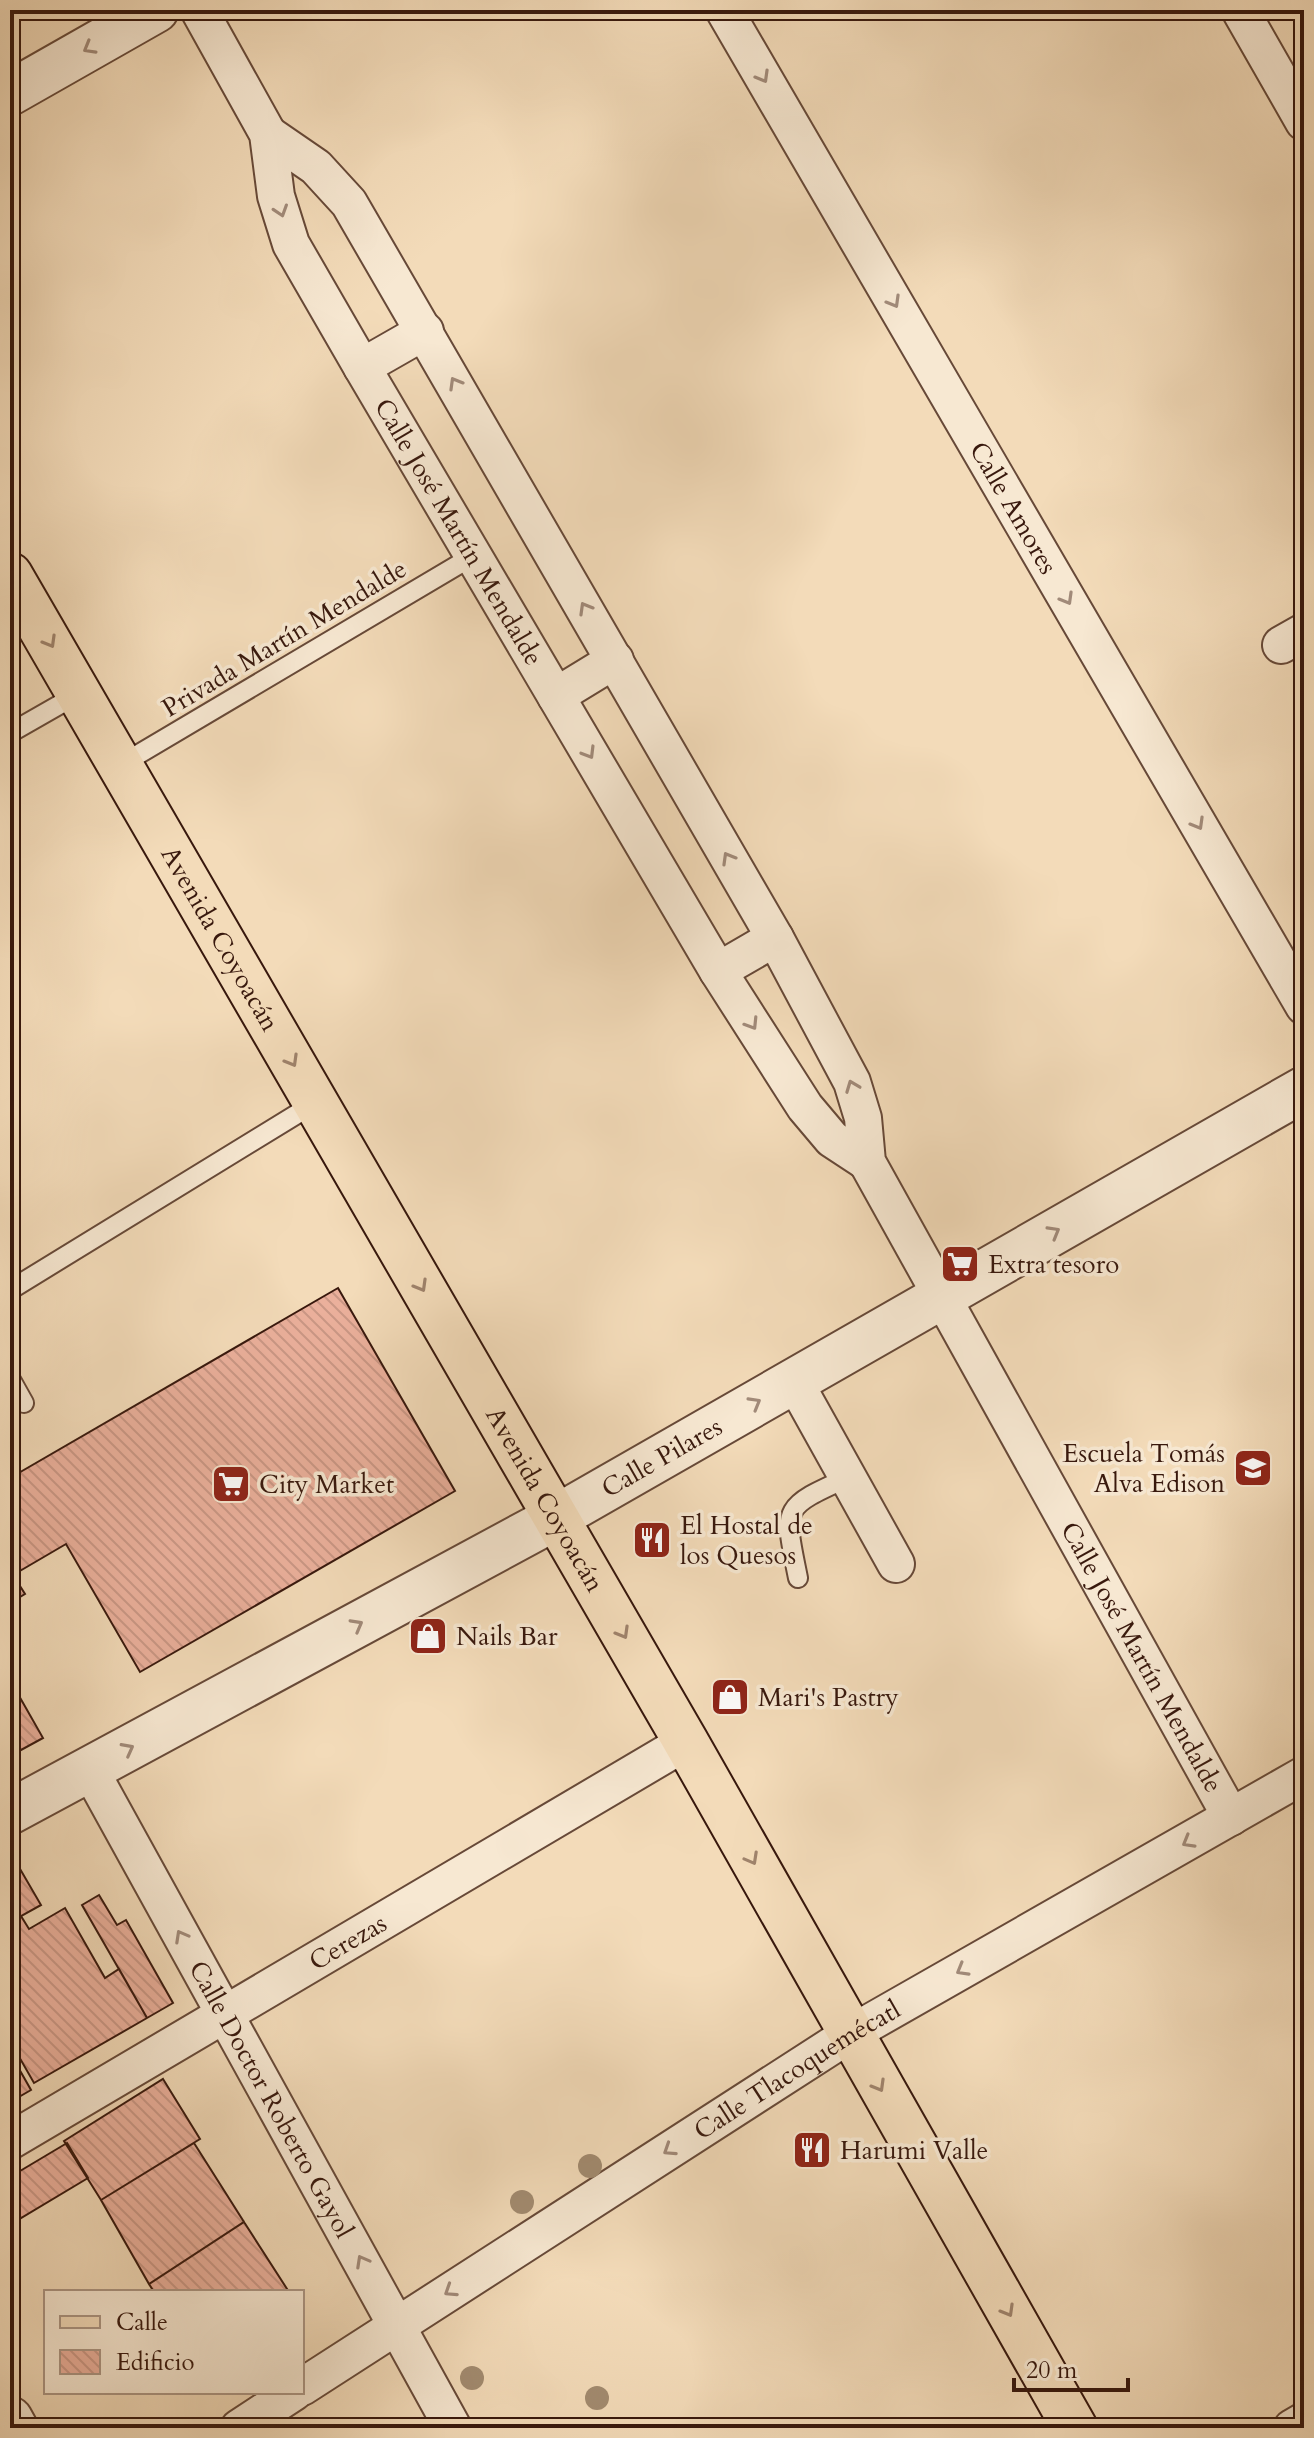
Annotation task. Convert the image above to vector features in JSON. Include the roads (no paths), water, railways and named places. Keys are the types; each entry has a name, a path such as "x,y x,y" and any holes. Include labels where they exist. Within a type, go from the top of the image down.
{"main road":[{"name":"Avenida Coyoacán","path":"10,575 686,1742 1075,2428"}],"street":[{"path":"10,93 156,10"},
{"name":"Calle José Martín Mendalde","path":"199,10 268,134 276,196 291,244 362,367 718,971 805,1107 832,1139 867,1162"},
{"name":"Calle Amores","path":"724,10 1304,1006"},
{"path":"1240,10 1304,122"},
{"name":"Calle José Martín Mendalde","path":"268,134 316,167 349,203 775,938 852,1082 863,1118 867,1162 1231,1817"},
{"path":"362,367 425,331"},
{"name":"Calle José Martín Mendalde","path":"556,696 615,660"},
{"path":"718,971 775,938"},
{"name":"Calle Pilares","path":"10,1812 555,1518 1304,1089"},
{"path":"794,1381 896,1564"},
{"name":"Cerezas","path":"10,2141 686,1742"},
{"name":"Calle Doctor Roberto Gayol","path":"90,1770 453,2428"},
{"name":"Calle Tlacoquemécatl","path":"304,2386 850,2034 1304,1775"},
{"path":"239,2428 291,2394"},
{"path":"10,2419 15,2428"},
{"path":"1292,2428 1304,2421"}],"lane":[{"name":"Privada Martín Mendalde","path":"122,764 473,556"},
{"path":"10,733 80,693"},
{"path":"10,1290 315,1103"},
{"path":"10,1378 24,1403"},
{"path":"798,1578 787,1522 792,1508 806,1496 847,1478"}],"place":[{"name":"Extra tesoro","path":"960,1264"},
{"name":"Escuela Tomás Alva Edison","path":"1253,1468"},
{"name":"City Market","path":"231,1484"},
{"name":"El Hostal de los Quesos","path":"652,1540"},
{"name":"Nails Bar","path":"428,1636"},
{"name":"Mari's Pastry","path":"730,1697"},
{"name":"Harumi Valle","path":"812,2150"}]}
